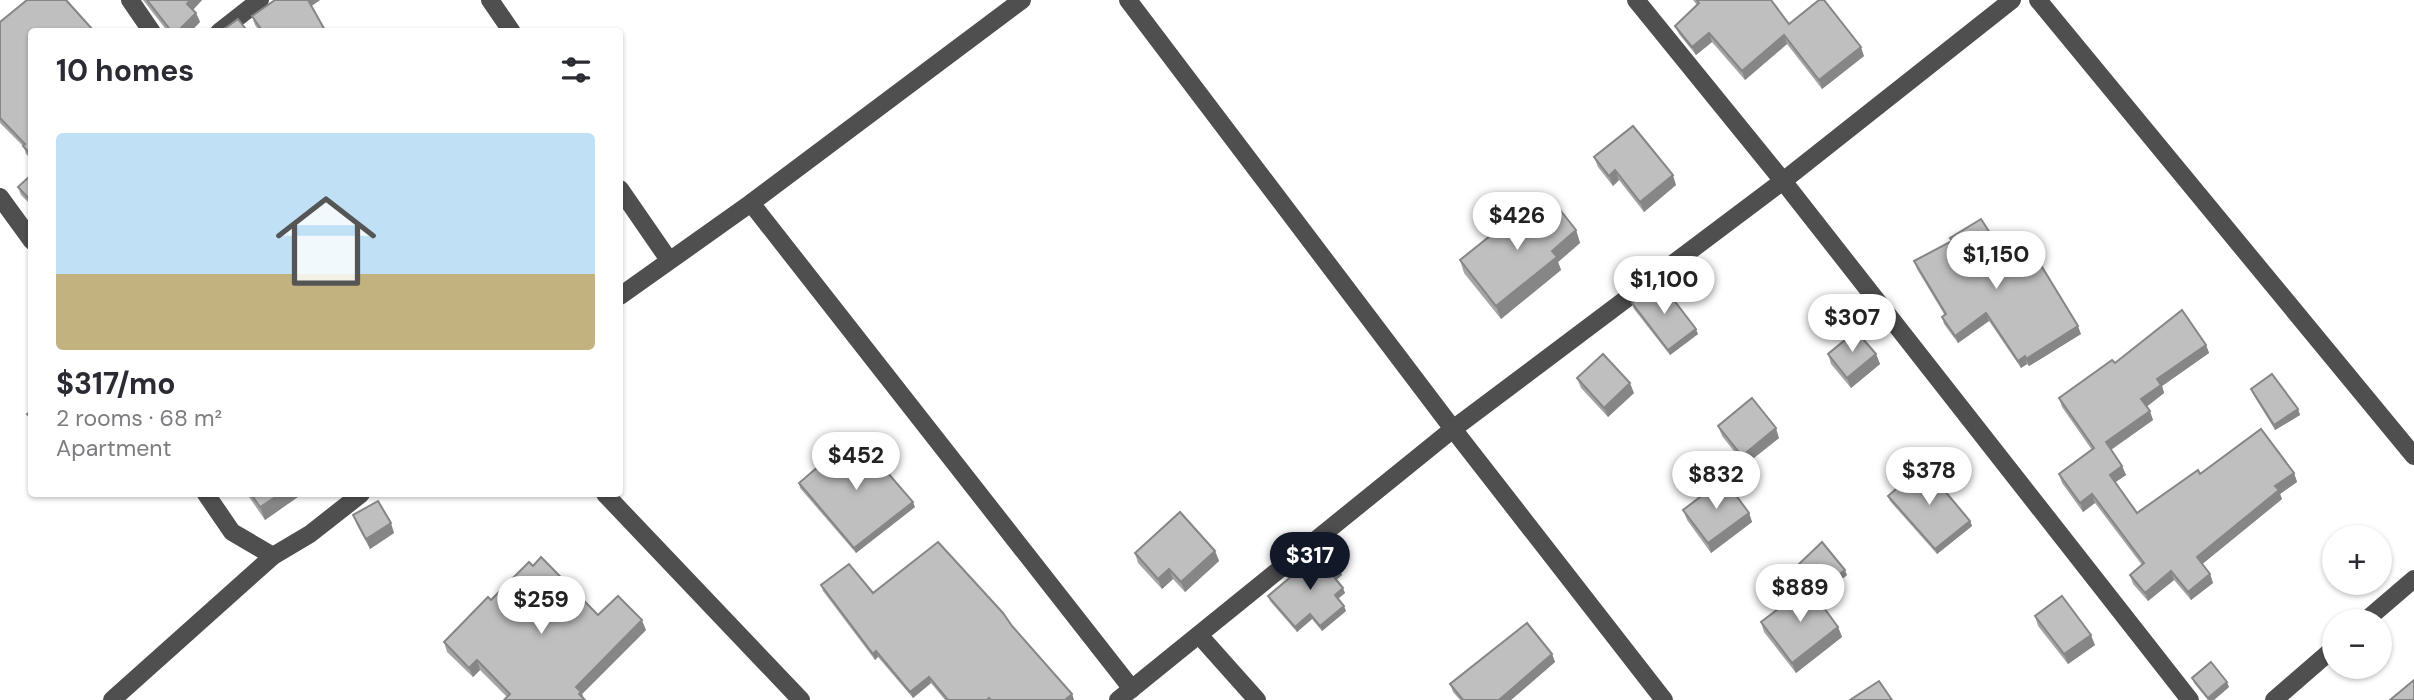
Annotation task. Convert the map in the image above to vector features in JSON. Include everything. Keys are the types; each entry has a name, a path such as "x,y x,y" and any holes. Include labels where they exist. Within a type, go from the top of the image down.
{"street":[{"path":"130,0 149,28"},
{"path":"224,28 260,0"},
{"path":"490,0 509,28"},
{"path":"623,294 751,203 1022,0"},
{"path":"1128,0 1453,429 1664,700"},
{"path":"1636,0 1783,181 2190,700"},
{"path":"751,203 1125,694 1453,429 1783,181 2011,0"},
{"path":"2038,0 2414,456"},
{"path":"623,193 668,260"},
{"path":"0,197 28,236"},
{"path":"208,497 232,531 273,556"},
{"path":"112,700 273,556 310,534 357,497"},
{"path":"607,497 801,700"},
{"path":"2379,609 2414,579"},
{"path":"1199,635 1257,700"},
{"path":"2274,700 2322,658"}],"building":[{"path":"27,0 66,0 91,28 28,28 28,152 23,146 25,144 0,118 0,22"},
{"path":"147,0 190,0 187,4 196,13 181,28 169,28"},
{"path":"275,0 308,0 324,28 260,28 252,16"},
{"path":"1697,0 1771,0 1789,24 1819,0 1824,0 1861,47 1819,80 1784,35 1742,71 1709,33 1692,47 1675,26 1699,3"},
{"path":"238,19 245,28 226,28"},
{"path":"1633,126 1673,175 1640,202 1615,170 1609,176 1594,157"},
{"path":"28,178 28,198 18,187"},
{"path":"1553,201 1576,230 1552,251 1557,257 1496,306 1460,260 1520,212 1528,222"},
{"path":"1981,219 2006,258 2028,244 2078,326 2026,359 2025,356 2018,361 1986,313 1955,336 1942,317 1946,314 1914,261 1952,241 1950,238"},
{"path":"1682,265 1695,281 1675,296 1662,280"},
{"path":"1660,282 1696,329 1668,350 1632,303"},
{"path":"2182,310 2206,345 2157,379 2161,385 2141,399 2150,411 2106,442 2122,466 2110,475 2137,513 2198,470 2200,474 2261,429 2294,473 2275,486 2279,490 2197,557 2210,574 2188,592 2171,571 2145,593 2130,575 2144,563 2092,494 2080,503 2059,474 2094,448 2059,398 2112,360 2115,363"},
{"path":"1856,331 1876,354 1847,378 1828,354"},
{"path":"1603,354 1630,383 1604,408 1577,378"},
{"path":"2272,374 2298,409 2274,425 2251,389"},
{"path":"1752,398 1776,428 1742,456 1718,426"},
{"path":"855,435 913,502 854,548 799,483"},
{"path":"1923,465 1970,521 1935,549 1888,496"},
{"path":"1724,479 1749,513 1708,543 1683,510"},
{"path":"253,497 275,497 260,507"},
{"path":"378,501 391,523 366,539 353,515"},
{"path":"1180,512 1215,551 1181,582 1169,569 1158,579 1135,553"},
{"path":"938,542 1072,694 1065,700 948,700 929,677 910,692 876,651 873,654 821,585 849,564 873,593"},
{"path":"1822,542 1845,570 1822,588 1799,564"},
{"path":"1324,549 1340,570 1333,576 1343,588 1335,595 1344,606 1320,626 1310,614 1295,627 1268,596"},
{"path":"541,557 598,615 618,596 642,620 576,687 585,700 504,700 510,694 477,660 469,668 444,642 488,597 491,600 529,562 533,566"},
{"path":"1808,586 1838,627 1792,663 1761,622"},
{"path":"2062,596 2091,635 2064,654 2035,616"},
{"path":"1527,623 1552,654 1499,700 1463,700 1450,684"},
{"path":"2211,662 2227,682 2208,698 2192,678"},
{"path":"2414,680 2414,700 2390,700"},
{"path":"1879,681 1892,700 1850,700"}]}
